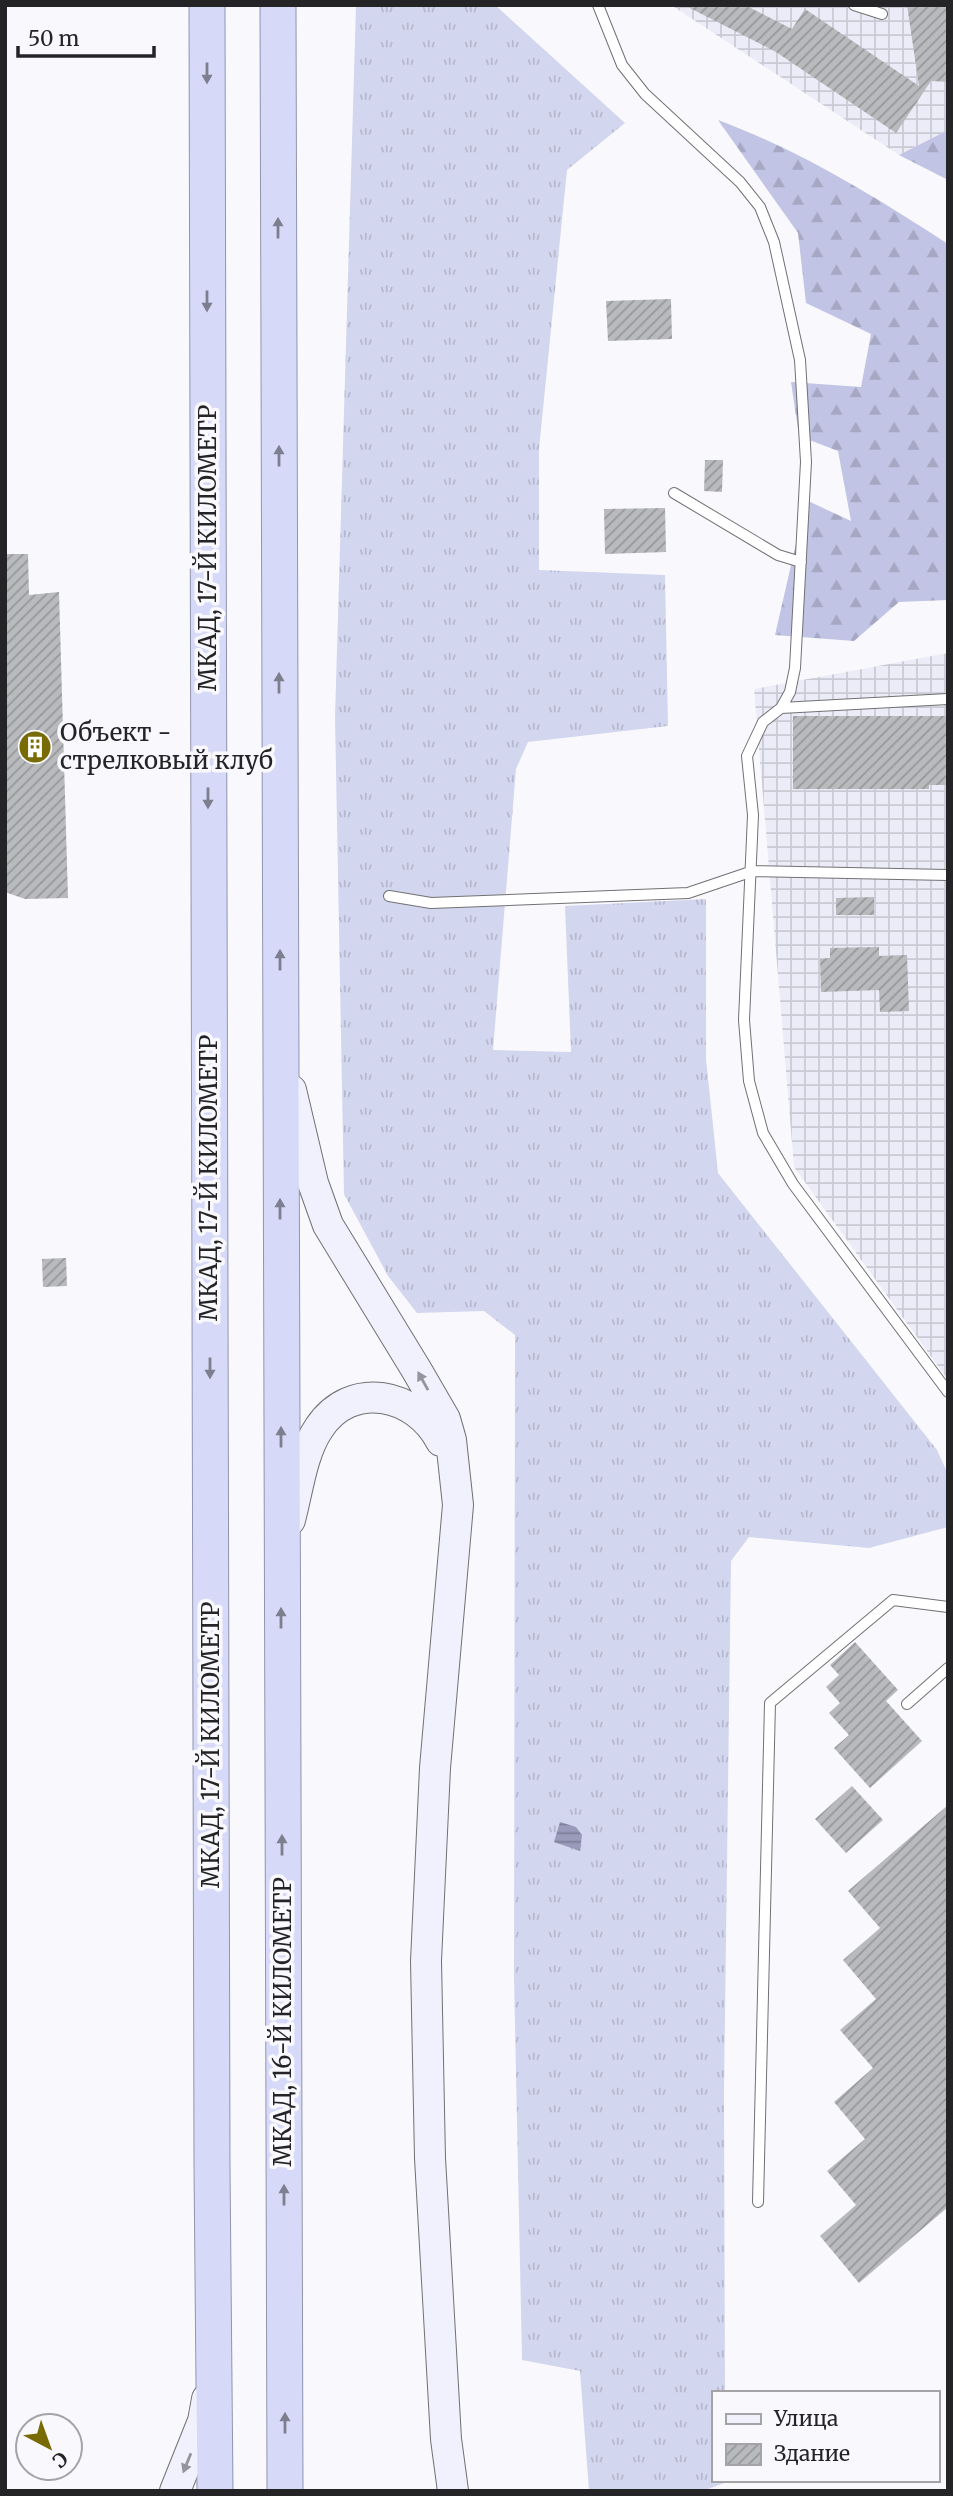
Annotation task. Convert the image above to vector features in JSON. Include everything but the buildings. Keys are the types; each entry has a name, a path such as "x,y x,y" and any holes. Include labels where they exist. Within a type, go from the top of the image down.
{"highway":[{"name":"МКАД, 17-Й КИЛОМЕТР","path":"206,5 211,2139 215,2350"},
{"path":"278,5 281,1554"},
{"name":"МКАД, 16-Й КИЛОМЕТР","path":"281,1554 285,2491"},
{"path":"215,2350 215,2491"}],"main road":[{"path":"280,1028 299,1134 328,1225 444,1419 454,1467 458,1505 435,1768 426,1961 430,2158 446,2439 453,2491"},
{"path":"281,1554 309,1445 329,1414 347,1403 366,1397 392,1397 409,1406 425,1418 454,1467"},
{"path":"175,2491 203,2421 215,2350"}],"lane":[{"path":"598,5 622,65 645,94 740,182 760,207 774,242 800,360 806,462 795,668 790,692 781,708 763,722 747,756 753,814 744,1020 748,1081 764,1133 793,1184 948,1392"},
{"path":"854,5 882,14"},
{"path":"674,493 778,555 801,562"},
{"path":"781,708 948,699"},
{"path":"389,895 431,903 688,893 752,872 948,875"},
{"path":"758,2202 770,1703 893,1600 948,1606"},
{"path":"907,1704 948,1668"}],"shaded area":[{"path":"671,5 948,5 948,130 899,155"},
{"path":"948,653 948,1380 794,1167 754,689"},
{"path":"560,1822 576,1827 582,1835 580,1851 554,1842"}],"green space":[{"path":"356,5 495,5 625,123 567,170 539,449 539,570 665,575 668,726 528,742 516,769 493,1050 571,1052 565,906 706,899 706,1059 718,1173 937,1450 948,1474 948,1527 869,1548 749,1537 731,1561 724,2091 725,2391 712,2391 712,2482 727,2482 703,2491 589,2491 580,2371 522,2360 514,1978 515,1335 484,1311 417,1313 388,1276 344,1194 335,717"},
{"path":"718,120 808,160 948,244 948,600 899,602 854,641 775,635 806,500 851,521 838,451 799,436 791,382 861,387 871,334 806,303 798,233"},
{"path":"948,130 948,180 899,155"}],"place":[{"name":"Объект - стрелковый клуб","path":"35,747"}]}
